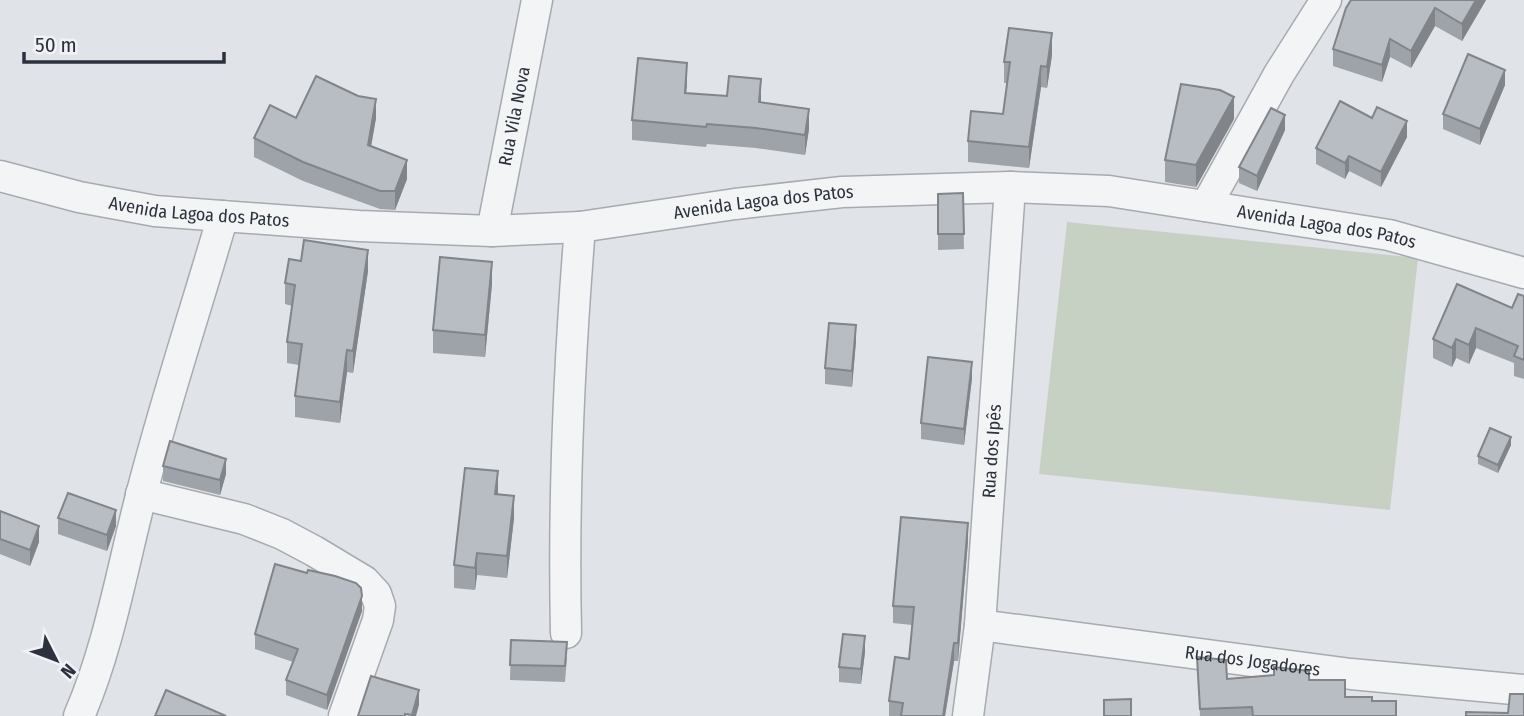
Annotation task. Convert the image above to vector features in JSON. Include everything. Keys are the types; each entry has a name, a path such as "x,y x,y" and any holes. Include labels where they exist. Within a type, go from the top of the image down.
{"street":[{"name":"Rua Vila Nova","path":"492,231 537,0"},
{"path":"1206,206 1279,74 1326,0"},
{"name":"Avenida Lagoa dos Patos","path":"0,176 79,197 155,211 359,226 492,231 580,227 735,204 842,192 1010,187 1109,191 1389,234 1524,273"},
{"name":"Rua dos Ipês","path":"968,716 981,625 1010,187"},
{"path":"79,716 89,693 141,494 223,216"},
{"path":"566,632 566,442 570,346 580,227"},
{"path":"141,494 244,519 282,534 364,580 376,594 380,606 378,620 344,716"},
{"name":"Rua dos Jogadores","path":"981,625 1351,674 1524,690"}],"green space":[{"path":"1067,222 1418,258 1390,510 1039,474"}],"building":[{"path":"1351,0 1476,0 1462,24 1435,8 1411,51 1390,39 1382,65 1333,49"},
{"path":"1009,28 1052,33 1047,67 1041,66 1029,147 968,141 971,111 1003,114 1010,62 1004,62"},
{"path":"1468,54 1505,70 1480,129 1443,114"},
{"path":"638,58 687,63 685,93 727,96 729,76 761,79 759,102 809,109 805,135 756,128 707,124 706,127 632,120"},
{"path":"316,76 358,96 376,99 368,145 407,160 395,191 380,191 303,162 254,138 270,105 296,118"},
{"path":"1181,84 1220,90 1234,97 1196,165 1165,160"},
{"path":"1340,101 1372,118 1377,107 1407,121 1381,172 1349,156 1345,163 1316,148"},
{"path":"1271,108 1285,115 1257,176 1239,167"},
{"path":"963,193 964,234 938,234 938,194"},
{"path":"304,240 368,250 353,351 347,350 340,402 295,396 302,344 287,342 295,285 285,283 289,259 301,261"},
{"path":"440,257 492,262 485,335 433,330"},
{"path":"1457,284 1512,308 1518,294 1524,296 1524,360 1514,356 1518,346 1476,328 1469,345 1456,339 1452,348 1433,339"},
{"path":"829,323 856,325 852,371 825,368"},
{"path":"928,357 972,362 964,429 921,423"},
{"path":"1490,428 1511,437 1498,465 1478,456"},
{"path":"170,441 226,459 220,480 163,466"},
{"path":"465,468 498,471 495,494 514,496 507,556 477,553 475,568 454,565"},
{"path":"68,493 116,510 107,535 58,518"},
{"path":"0,511 39,526 30,550 0,539"},
{"path":"901,517 968,523 958,643 954,643 943,716 901,716 903,703 889,701 895,657 909,659 914,607 893,606"},
{"path":"275,564 307,573 308,570 335,576 356,583 361,588 362,596 327,695 286,680 298,649 255,634"},
{"path":"843,634 865,636 861,669 839,667"},
{"path":"511,640 567,642 565,666 510,665"},
{"path":"1197,657 1226,660 1227,679 1274,675 1274,667 1309,671 1309,680 1345,680 1345,697 1372,697 1372,701 1396,701 1396,716 1253,716 1252,707 1200,709"},
{"path":"371,676 419,690 412,715 358,716"},
{"path":"166,690 226,716 155,716"},
{"path":"1510,694 1524,694 1524,716 1466,716 1466,712 1508,713"},
{"path":"1131,699 1131,716 1104,716 1104,700"}]}
